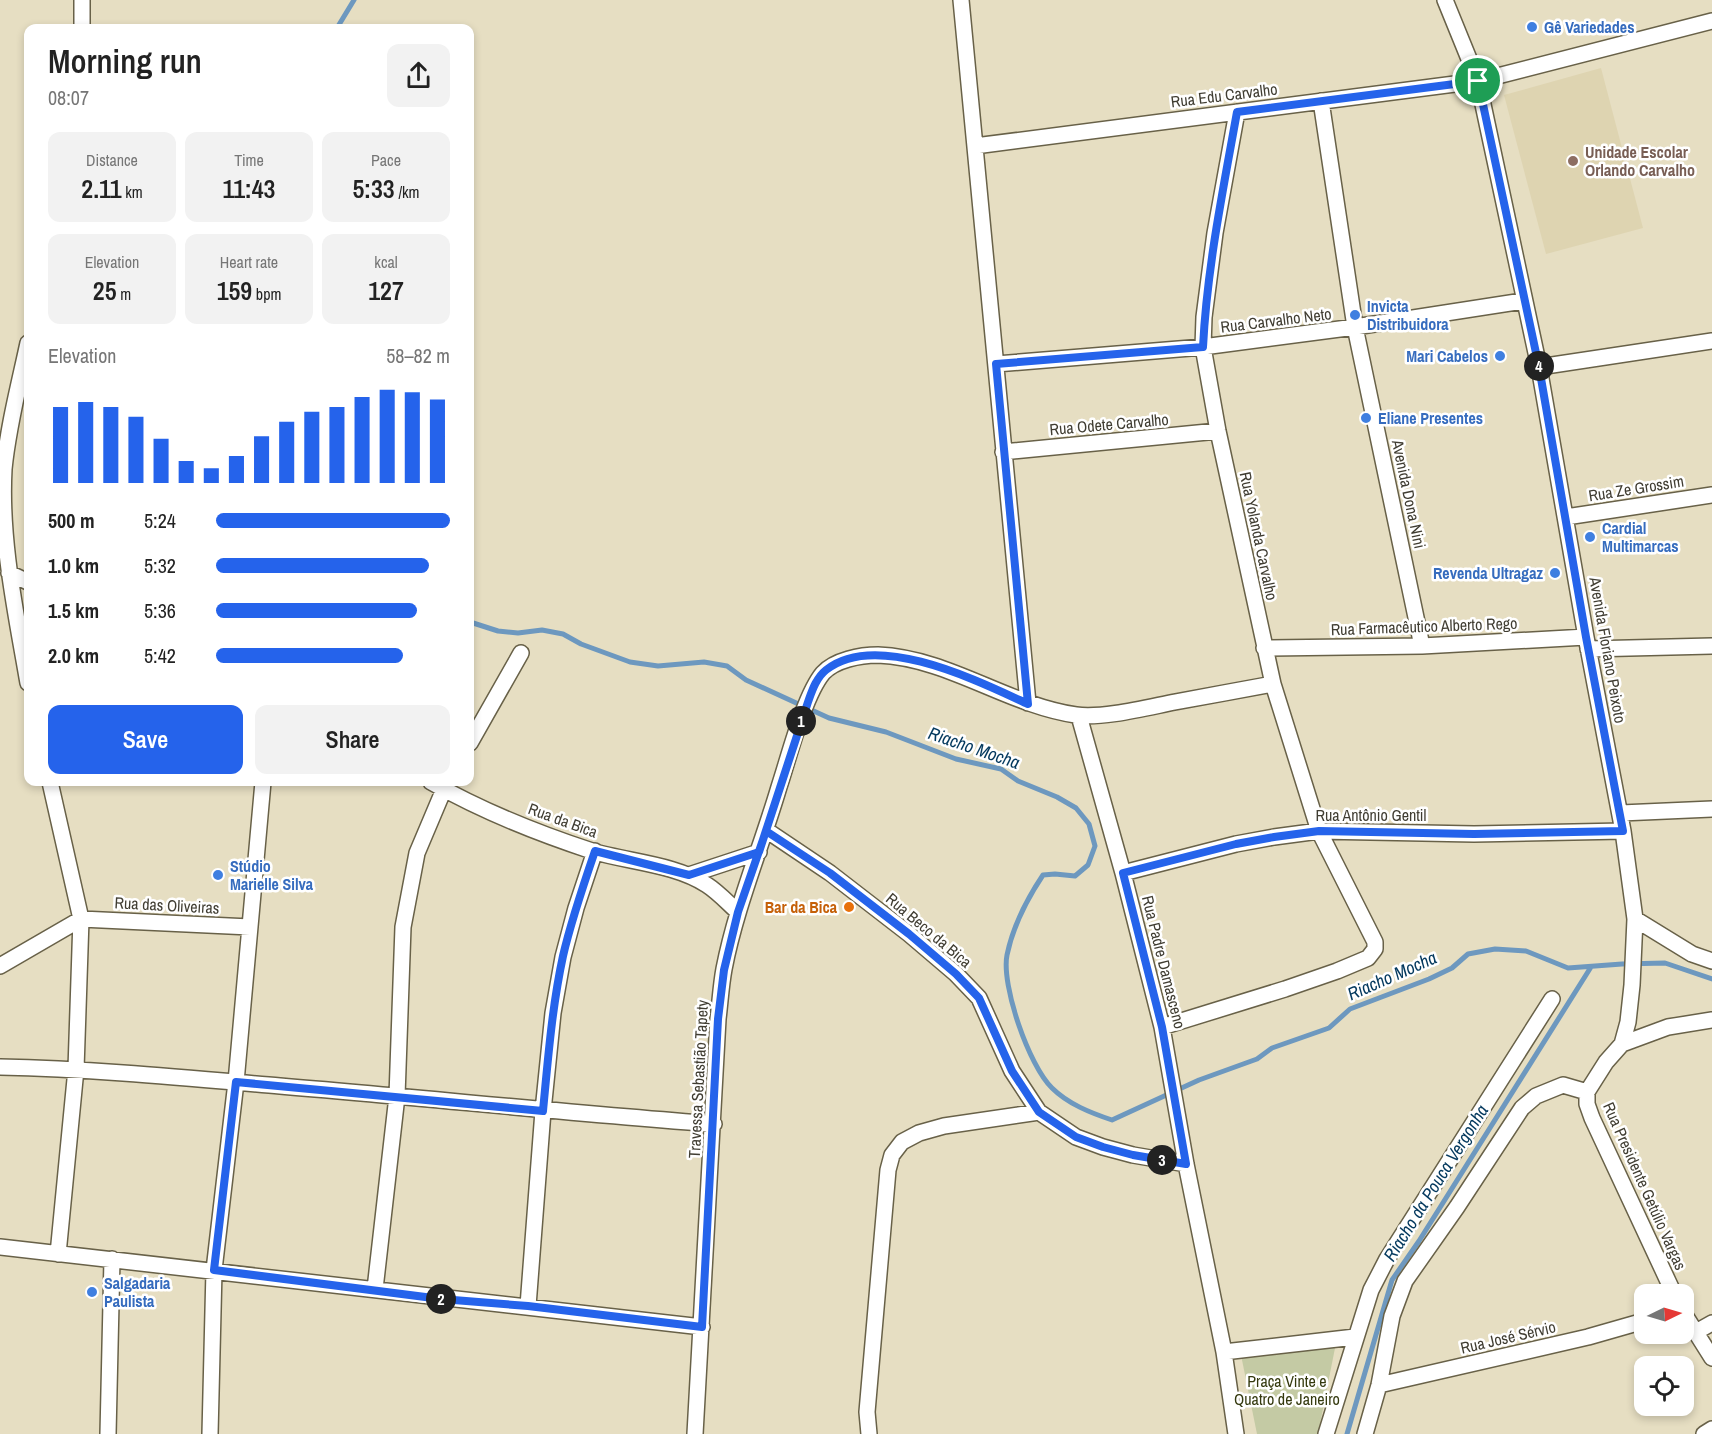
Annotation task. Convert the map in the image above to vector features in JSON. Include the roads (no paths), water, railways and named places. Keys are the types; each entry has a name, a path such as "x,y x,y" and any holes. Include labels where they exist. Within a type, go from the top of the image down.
{"street":[{"path":"82,0 82,24"},
{"path":"961,0 1028,704 1079,716 1135,710 1273,684"},
{"name":"Avenida Floriano Peixoto","path":"1445,0 1478,81 1523,301 1539,367 1587,643 1621,813 1635,919 1628,1022 1622,1044 1606,1062 1587,1092"},
{"name":"Rua Edu Carvalho","path":"975,146 1478,81 1712,21"},
{"name":"Avenida Dona Nini","path":"1321,101 1355,327 1422,646"},
{"name":"Rua Yolanda Carvalho","path":"1162,1027 1285,989 1337,970 1368,958 1375,949 1371,933 1319,831 1273,684 1218,431 1203,347 1204,317 1215,233 1237,112"},
{"name":"Rua Carvalho Neto","path":"996,364 1203,347 1355,327 1523,301"},
{"path":"1539,367 1712,341"},
{"path":"24,361 10,424 3,471 3,514 9,573 24,660"},
{"name":"Rua Odete Carvalho","path":"1003,452 1218,431"},
{"name":"Rua Ze Grossim","path":"1566,517 1712,495"},
{"path":"9,573 24,580"},
{"name":"Rua Farmacêutico Alberto Rego","path":"1264,648 1587,643 1712,646"},
{"path":"474,735 521,653"},
{"name":"Travessa Sebastião Tapety","path":"695,1434 714,1124 718,1019 724,970 738,912 796,734 816,682 825,671 840,663 860,656 877,655 910,659 974,680 1028,704"},
{"name":"Rua Padre Damasceno","path":"1079,716 1123,873 1162,1027 1186,1164"},
{"path":"51,786 81,919 75,1069 58,1254"},
{"path":"210,1434 214,1270 236,1082 263,786"},
{"path":"375,1289 397,1096 403,927 417,854 440,786"},
{"name":"Rua da Bica","path":"445,786 542,833 595,851 689,875 708,885 738,912"},
{"path":"1621,813 1712,809"},
{"name":"Rua Beco da Bica","path":"766,831 830,873 909,934 956,974 979,998 1012,1071 1039,1112 1076,1137 1103,1147 1133,1155 1186,1164"},
{"name":"Rua Antônio Gentil","path":"1123,873 1236,844 1319,831 1474,834 1623,831"},
{"path":"528,1306 553,1013 563,957 595,851"},
{"path":"689,875 759,852"},
{"path":"0,966 81,919"},
{"name":"Rua das Oliveiras","path":"81,919 250,927"},
{"path":"1635,919 1692,954 1712,961"},
{"path":"1326,1434 1371,1290 1387,1259 1552,999"},
{"path":"1622,1044 1668,1027 1712,1020"},
{"path":"0,1067 75,1069 714,1124"},
{"path":"1365,1434 1379,1385 1392,1316 1405,1281 1522,1108 1536,1096 1563,1085 1587,1092"},
{"name":"Rua Presidente Getúlio Vargas","path":"1587,1092 1587,1104 1592,1118 1669,1284"},
{"path":"869,1434 868,1394 888,1170 892,1155 902,1142 919,1133 944,1126 1039,1112"},
{"path":"1186,1164 1224,1352 1236,1434"},
{"path":"0,1247 702,1327"},
{"path":"108,1434 111,1259"},
{"path":"1696,1332 1712,1323"},
{"name":"Rua José Sérvio","path":"1379,1385 1588,1337 1634,1324"},
{"path":"1694,1329 1712,1358"},
{"path":"1224,1352 1355,1337"},
{"path":"1704,1434 1712,1429"}],"waterway":[{"name":"Riacho Mocha","path":"339,24 354,0"},
{"name":"Riacho Mocha","path":"474,623 498,631 518,633 542,630 563,634 581,644 630,662 658,666 704,662 727,666 746,680 829,718 886,732 956,759 1001,769 1018,781 1057,797 1076,808 1089,824 1095,846 1088,865 1075,876 1043,875 1017,923 1007,955 1006,968 1008,985 1019,1024 1034,1062 1043,1077 1065,1099 1112,1120 1199,1080 1257,1059 1272,1048 1329,1028 1350,1009 1429,979 1452,968 1468,954 1495,949 1526,951 1568,968 1665,963 1712,979"},
{"name":"Riacho da Pouca Vergonha","path":"1347,1434 1392,1280 1419,1241 1591,967"}],"place":[{"name":"Gê Variedades","path":"1532,27"},
{"name":"Unidade Escolar Orlando Carvalho","path":"1573,161"},
{"name":"Invicta Distribuidora","path":"1355,315"},
{"name":"Mari Cabelos","path":"1500,356"},
{"name":"Eliane Presentes","path":"1366,418"},
{"name":"Cardial Multimarcas","path":"1590,537"},
{"name":"Revenda Ultragaz","path":"1555,573"},
{"name":"Stúdio Marielle Silva","path":"218,875"},
{"name":"Bar da Bica","path":"849,907"},
{"name":"Salgadaria Paulista","path":"92,1292"}],"park label":[{"name":"Praça Vinte e Quatro de Janeiro","path":"1287,1390"}]}
